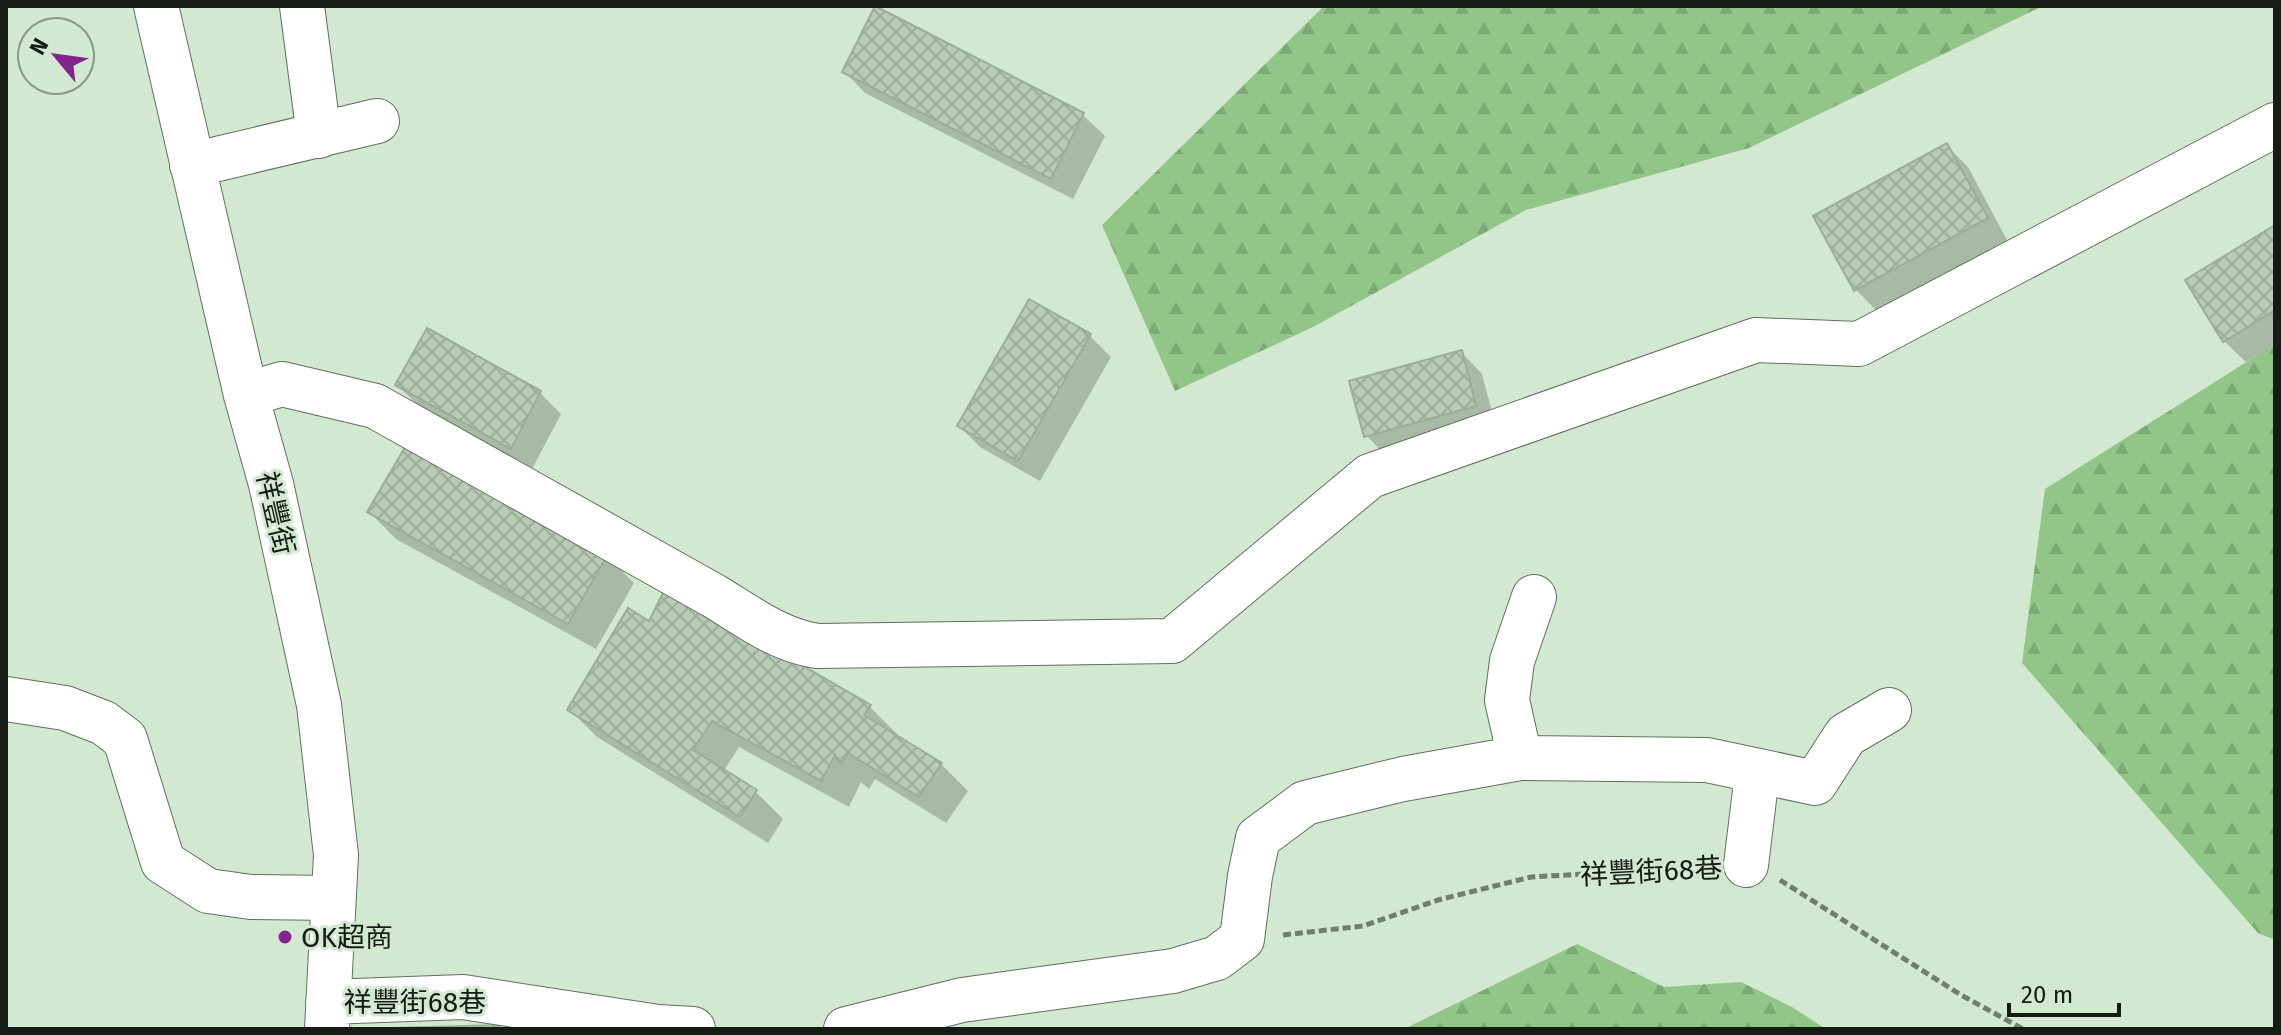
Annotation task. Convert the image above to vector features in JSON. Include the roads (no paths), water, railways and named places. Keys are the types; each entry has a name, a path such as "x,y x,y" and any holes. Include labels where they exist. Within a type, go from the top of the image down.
{"street":[{"name":"祥豐街","path":"156,6 246,395 271,484 319,705 336,855 327,1016"},
{"path":"302,6 319,136"},
{"path":"192,165 377,121"},
{"path":"246,395 282,384 375,406 798,643 817,646 1172,641 1370,476 1756,340 1859,344 2275,125"},
{"path":"1520,758 1507,700 1512,661 1534,597"},
{"path":"6,699 65,708 104,723 125,739 163,862 208,891 251,897 333,898"},
{"path":"848,1029 962,1000 1173,971 1217,958 1242,939 1258,838 1305,803 1403,779 1520,758 1707,760 1815,783 1846,735 1889,710"},
{"path":"1746,865 1755,791 1753,771"},
{"name":"祥豐街68巷","path":"327,1016 463,997 658,1027 693,1029"}],"place":[{"name":"OK超商","path":"285,937"}]}
